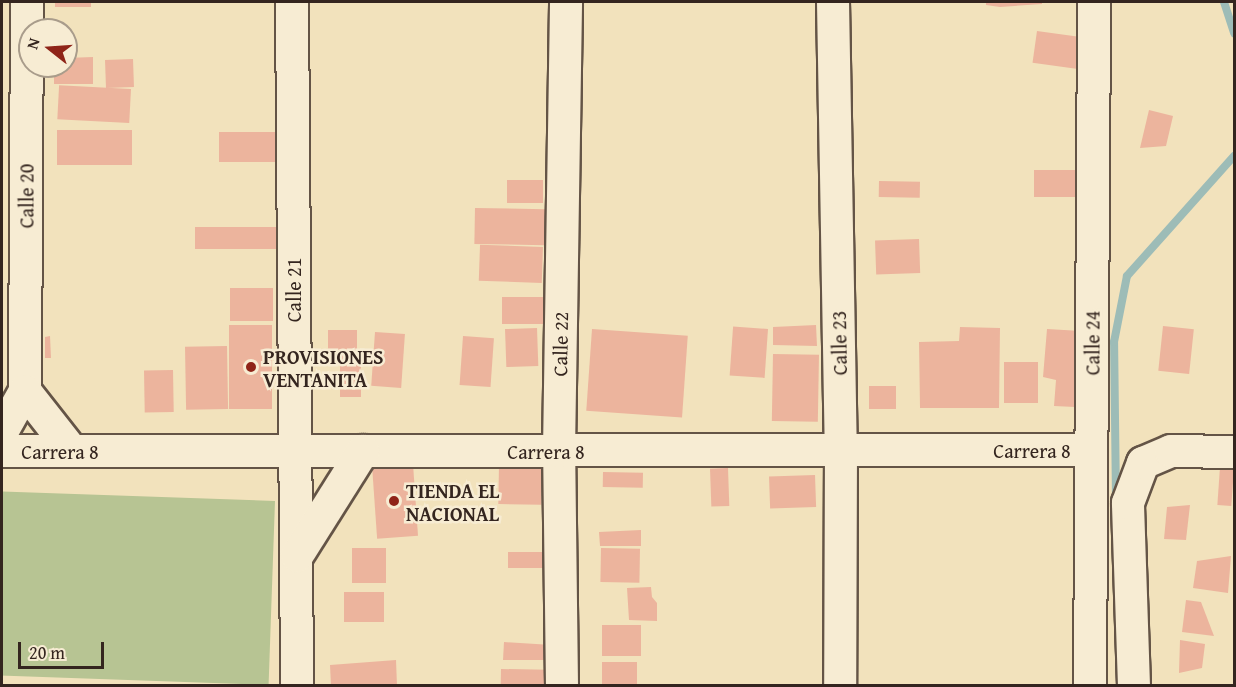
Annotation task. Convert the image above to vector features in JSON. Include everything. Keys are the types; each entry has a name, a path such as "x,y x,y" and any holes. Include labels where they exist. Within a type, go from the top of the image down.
{"street":[{"name":"Calle 20","path":"2,432 25,391 27,2"},
{"name":"Calle 21","path":"292,2 297,686"},
{"name":"Calle 22","path":"562,686 559,451 566,2"},
{"name":"Calle 23","path":"833,2 841,450 840,686"},
{"name":"Calle 24","path":"1090,686 1094,2"},
{"path":"25,391 72,451"},
{"name":"Carrera 8","path":"2,451 1091,450"},
{"path":"297,556 363,451"},
{"path":"1134,686 1128,502 1143,464 1171,451 1234,452"}],"green space":[{"path":"2,491 275,501 269,685 2,676"}],"building":[{"path":"55,2 91,2 91,7 55,7"},
{"path":"986,2 1042,2 1042,4 1000,7 986,5"},
{"path":"1037,31 1081,37 1076,69 1033,63"},
{"path":"93,57 93,84 54,84 54,78 78,78 78,58"},
{"path":"133,59 134,87 106,88 105,60"},
{"path":"59,85 131,89 129,123 57,119"},
{"path":"1149,110 1173,116 1166,146 1140,148"},
{"path":"57,130 132,130 132,165 57,165"},
{"path":"219,132 284,132 284,162 219,162"},
{"path":"1034,170 1080,170 1080,197 1034,197"},
{"path":"507,180 543,180 543,203 507,203"},
{"path":"879,181 920,182 920,198 879,197"},
{"path":"475,208 545,209 544,245 474,244"},
{"path":"195,227 280,227 280,249 195,249"},
{"path":"919,239 920,273 876,275 875,241"},
{"path":"480,245 543,247 542,283 479,281"},
{"path":"230,288 273,288 273,321 230,321"},
{"path":"502,297 547,297 547,324 502,324"},
{"name":"PROVISIONES VENTANITA","path":"229,325 272,325 272,409 229,409"},
{"path":"816,325 817,346 773,345 773,327"},
{"path":"1163,326 1194,329 1189,374 1158,371"},
{"path":"733,327 768,329 765,378 730,375"},
{"path":"960,327 1000,328 999,408 920,408 919,342 959,341"},
{"path":"537,328 538,366 506,367 505,329"},
{"path":"592,329 688,336 682,417 586,411"},
{"path":"1047,329 1081,331 1075,407 1054,406 1056,380 1043,377"},
{"path":"328,330 357,330 357,360 328,360"},
{"path":"375,332 405,334 401,388 371,386"},
{"path":"50,336 51,358 45,358 45,337"},
{"path":"463,336 494,338 491,387 460,385"},
{"path":"227,346 228,409 186,410 185,347"},
{"path":"773,354 819,355 818,422 772,421"},
{"path":"1004,362 1038,362 1038,403 1004,403"},
{"path":"340,365 361,365 361,397 340,397"},
{"path":"173,370 174,412 145,412 144,371"},
{"path":"869,386 896,386 896,409 869,409"},
{"name":"TIENDA EL NACIONAL","path":"413,464 418,536 377,539 372,467"},
{"path":"499,465 542,466 541,505 498,504"},
{"path":"1220,467 1234,468 1231,506 1217,505"},
{"path":"728,468 729,506 711,507 710,469"},
{"path":"603,472 643,473 643,488 603,487"},
{"path":"815,475 816,507 770,509 769,477"},
{"path":"1190,505 1186,540 1164,539 1167,507"},
{"path":"641,530 641,546 600,546 599,532"},
{"path":"352,548 386,548 386,583 352,583"},
{"path":"601,548 640,549 639,583 600,582"},
{"path":"508,552 548,552 548,568 508,568"},
{"path":"1231,556 1228,593 1193,588 1197,561"},
{"path":"651,587 652,597 657,603 657,621 629,620 627,588"},
{"path":"344,592 384,592 384,622 344,622"},
{"path":"1186,600 1201,602 1214,636 1182,632"},
{"path":"602,625 641,625 641,656 602,656"},
{"path":"1180,640 1205,644 1202,668 1179,673"},
{"path":"504,642 552,645 550,660 503,660"},
{"path":"396,660 397,686 331,686 330,665"},
{"path":"602,662 637,662 637,686 602,686"},
{"path":"501,669 548,670 548,686 501,686"}],"waterway":[{"path":"1224,2 1234,33"},
{"path":"1116,499 1114,342 1127,276 1234,156"}],"place":[{"name":"PROVISIONES VENTANITA","path":"251,367"},
{"name":"TIENDA EL NACIONAL","path":"394,501"}]}
